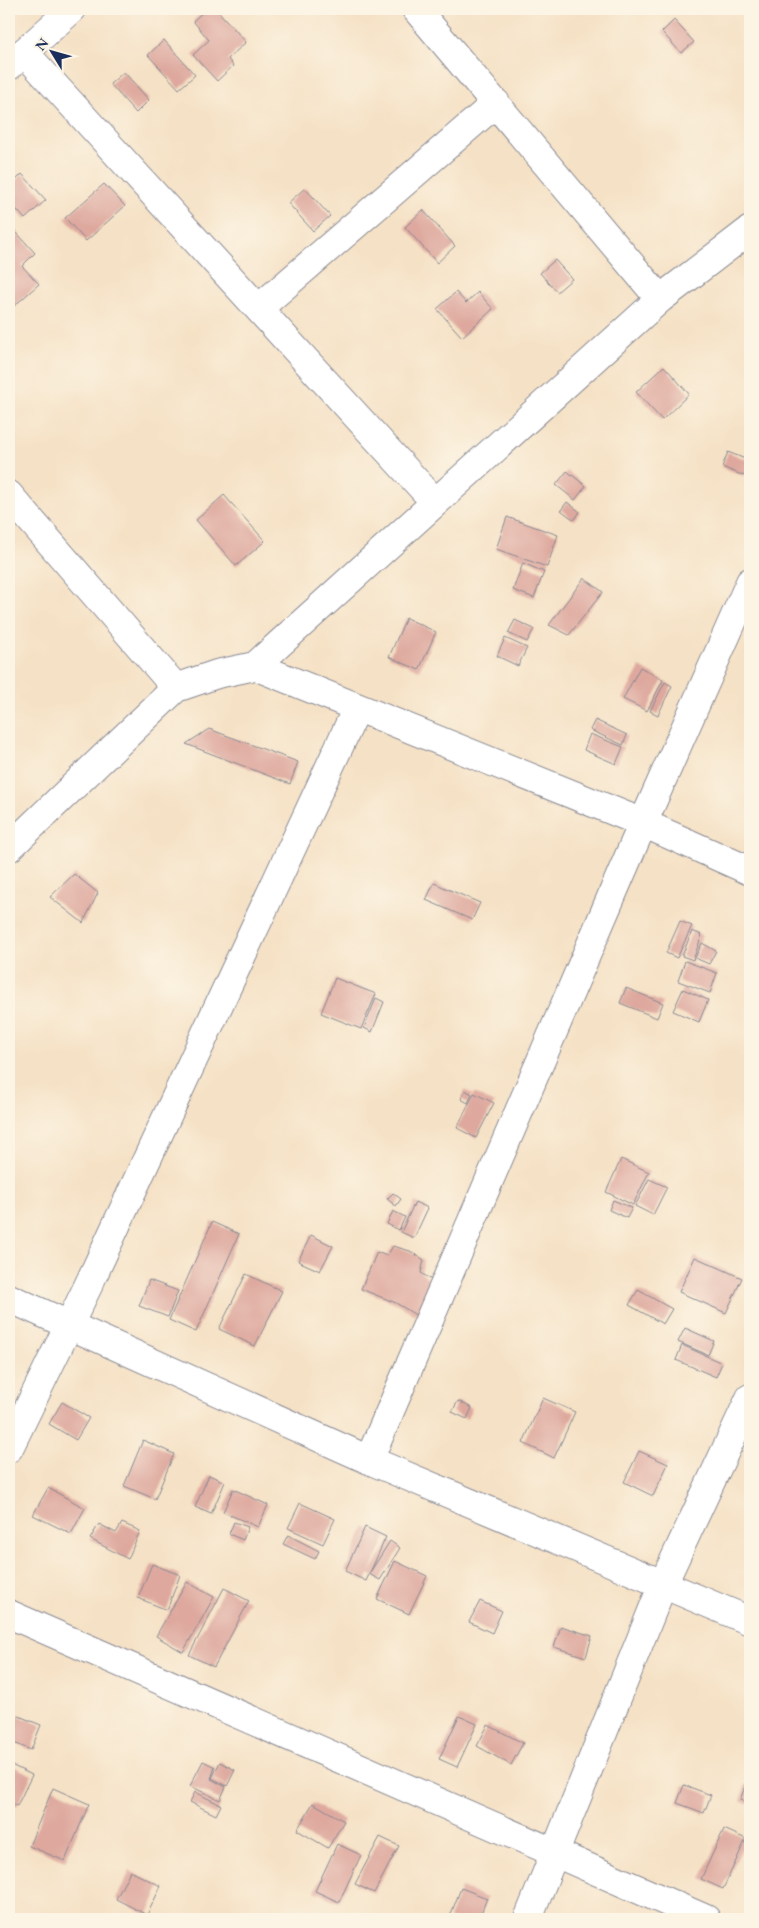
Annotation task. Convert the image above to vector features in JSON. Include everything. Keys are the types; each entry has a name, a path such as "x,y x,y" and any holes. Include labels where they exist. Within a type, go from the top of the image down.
{"street":[{"path":"72,9 16,59 259,308 435,502"},
{"path":"416,9 660,299"},
{"path":"259,308 496,103"},
{"path":"9,848 176,688 217,674 255,666 660,299 750,230"},
{"path":"9,496 176,688"},
{"path":"369,1460 643,823 750,582"},
{"path":"255,666 643,823 750,871"},
{"path":"9,1448 69,1325 357,708"},
{"path":"9,1298 369,1460 750,1621"},
{"path":"528,1919 556,1855 663,1584 750,1398"},
{"path":"9,1614 556,1855 706,1919"}],"building":[{"path":"206,9 216,9 246,42 228,59 233,66 217,81 193,55 209,40 193,21"},
{"path":"674,20 694,42 681,53 662,32"},
{"path":"164,40 195,75 179,89 148,55"},
{"path":"124,72 149,100 136,113 110,84"},
{"path":"22,174 46,200 25,219 9,201 9,187"},
{"path":"104,184 125,206 86,241 65,218"},
{"path":"305,188 330,216 313,231 288,203"},
{"path":"423,210 455,246 437,263 405,227"},
{"path":"9,224 35,253 22,266 39,284 12,308 9,304"},
{"path":"555,260 572,279 557,292 540,273"},
{"path":"456,292 466,303 478,292 493,309 462,337 437,309"},
{"path":"664,366 689,394 662,420 636,392"},
{"path":"728,452 750,461 744,476 722,467"},
{"path":"567,471 586,486 575,500 556,485"},
{"path":"224,495 265,541 236,566 196,520"},
{"path":"567,502 580,512 574,520 561,510"},
{"path":"507,517 558,535 547,567 496,549"},
{"path":"523,563 544,572 534,598 513,590"},
{"path":"584,578 603,592 569,635 549,625"},
{"path":"406,618 436,632 419,670 389,657"},
{"path":"515,620 534,629 527,642 508,633"},
{"path":"505,638 527,648 518,666 497,656"},
{"path":"640,667 663,680 647,711 623,699"},
{"path":"665,682 672,686 658,715 650,711"},
{"path":"595,720 627,735 623,745 590,730"},
{"path":"209,729 298,762 290,784 186,744"},
{"path":"590,734 623,747 616,764 584,750"},
{"path":"74,874 98,893 83,923 50,897"},
{"path":"434,883 480,903 472,920 426,900"},
{"path":"680,921 692,926 677,958 666,953"},
{"path":"692,931 702,935 693,960 682,956"},
{"path":"702,943 716,951 709,964 695,958"},
{"path":"685,961 717,973 710,993 678,981"},
{"path":"335,978 376,994 361,1029 321,1013"},
{"path":"626,988 663,1003 657,1018 620,1003"},
{"path":"683,989 708,1000 699,1022 673,1011"},
{"path":"376,998 384,1002 372,1032 364,1028"},
{"path":"465,1090 472,1094 468,1103 461,1099"},
{"path":"474,1093 494,1103 476,1138 457,1128"},
{"path":"621,1159 649,1172 633,1205 606,1192"},
{"path":"649,1179 667,1187 653,1215 635,1206"},
{"path":"393,1193 401,1199 396,1206 387,1199"},
{"path":"613,1200 632,1208 627,1218 609,1210"},
{"path":"415,1202 428,1208 414,1238 401,1232"},
{"path":"393,1211 405,1217 399,1230 387,1224"},
{"path":"212,1222 239,1234 196,1332 169,1320"},
{"path":"311,1235 333,1246 320,1271 298,1261"},
{"path":"393,1246 410,1251 424,1260 421,1273 436,1283 419,1317 396,1303 361,1289 377,1252 387,1256"},
{"path":"695,1257 742,1278 726,1313 679,1292"},
{"path":"246,1274 282,1291 255,1346 219,1329"},
{"path":"149,1280 178,1291 168,1317 139,1306"},
{"path":"638,1290 672,1309 663,1324 629,1305"},
{"path":"685,1328 714,1341 708,1355 678,1342"},
{"path":"682,1345 722,1363 716,1377 676,1360"},
{"path":"543,1398 575,1412 554,1458 523,1443"},
{"path":"458,1401 472,1408 467,1419 452,1412"},
{"path":"62,1402 89,1418 76,1440 49,1424"},
{"path":"143,1440 174,1454 155,1499 124,1486"},
{"path":"639,1451 668,1464 653,1496 624,1482"},
{"path":"209,1475 225,1482 211,1514 195,1507"},
{"path":"48,1488 85,1508 71,1534 33,1515"},
{"path":"233,1489 268,1505 258,1527 223,1512"},
{"path":"300,1503 335,1519 323,1544 288,1528"},
{"path":"234,1522 248,1527 243,1540 229,1534"},
{"path":"122,1523 140,1531 128,1559 90,1539 99,1524 116,1533"},
{"path":"365,1527 386,1537 366,1581 345,1571"},
{"path":"288,1535 319,1551 315,1559 283,1544"},
{"path":"390,1541 400,1548 380,1580 369,1574"},
{"path":"395,1561 427,1576 409,1614 377,1599"},
{"path":"152,1564 180,1575 167,1610 138,1598"},
{"path":"187,1582 214,1597 183,1652 156,1636"},
{"path":"224,1588 249,1601 214,1667 189,1655"},
{"path":"480,1601 502,1611 492,1633 469,1622"},
{"path":"561,1626 592,1636 586,1657 554,1647"},
{"path":"9,1712 41,1725 31,1750 9,1741"},
{"path":"459,1716 477,1724 457,1767 439,1759"},
{"path":"488,1725 523,1743 511,1765 477,1746"},
{"path":"203,1761 215,1767 211,1779 226,1787 220,1800 190,1786"},
{"path":"220,1762 235,1770 227,1786 212,1778"},
{"path":"9,1764 32,1775 17,1806 9,1802"},
{"path":"746,1784 750,1785 750,1804 740,1800"},
{"path":"684,1785 711,1795 704,1813 677,1803"},
{"path":"53,1788 89,1804 65,1861 29,1846"},
{"path":"195,1792 221,1805 216,1815 190,1802"},
{"path":"313,1803 344,1821 328,1848 297,1830"},
{"path":"724,1829 746,1839 723,1889 701,1879"},
{"path":"380,1837 399,1846 374,1893 355,1884"},
{"path":"337,1844 361,1855 339,1902 315,1891"},
{"path":"130,1871 161,1886 147,1915 116,1899"},
{"path":"461,1888 487,1898 479,1919 449,1919"}]}
